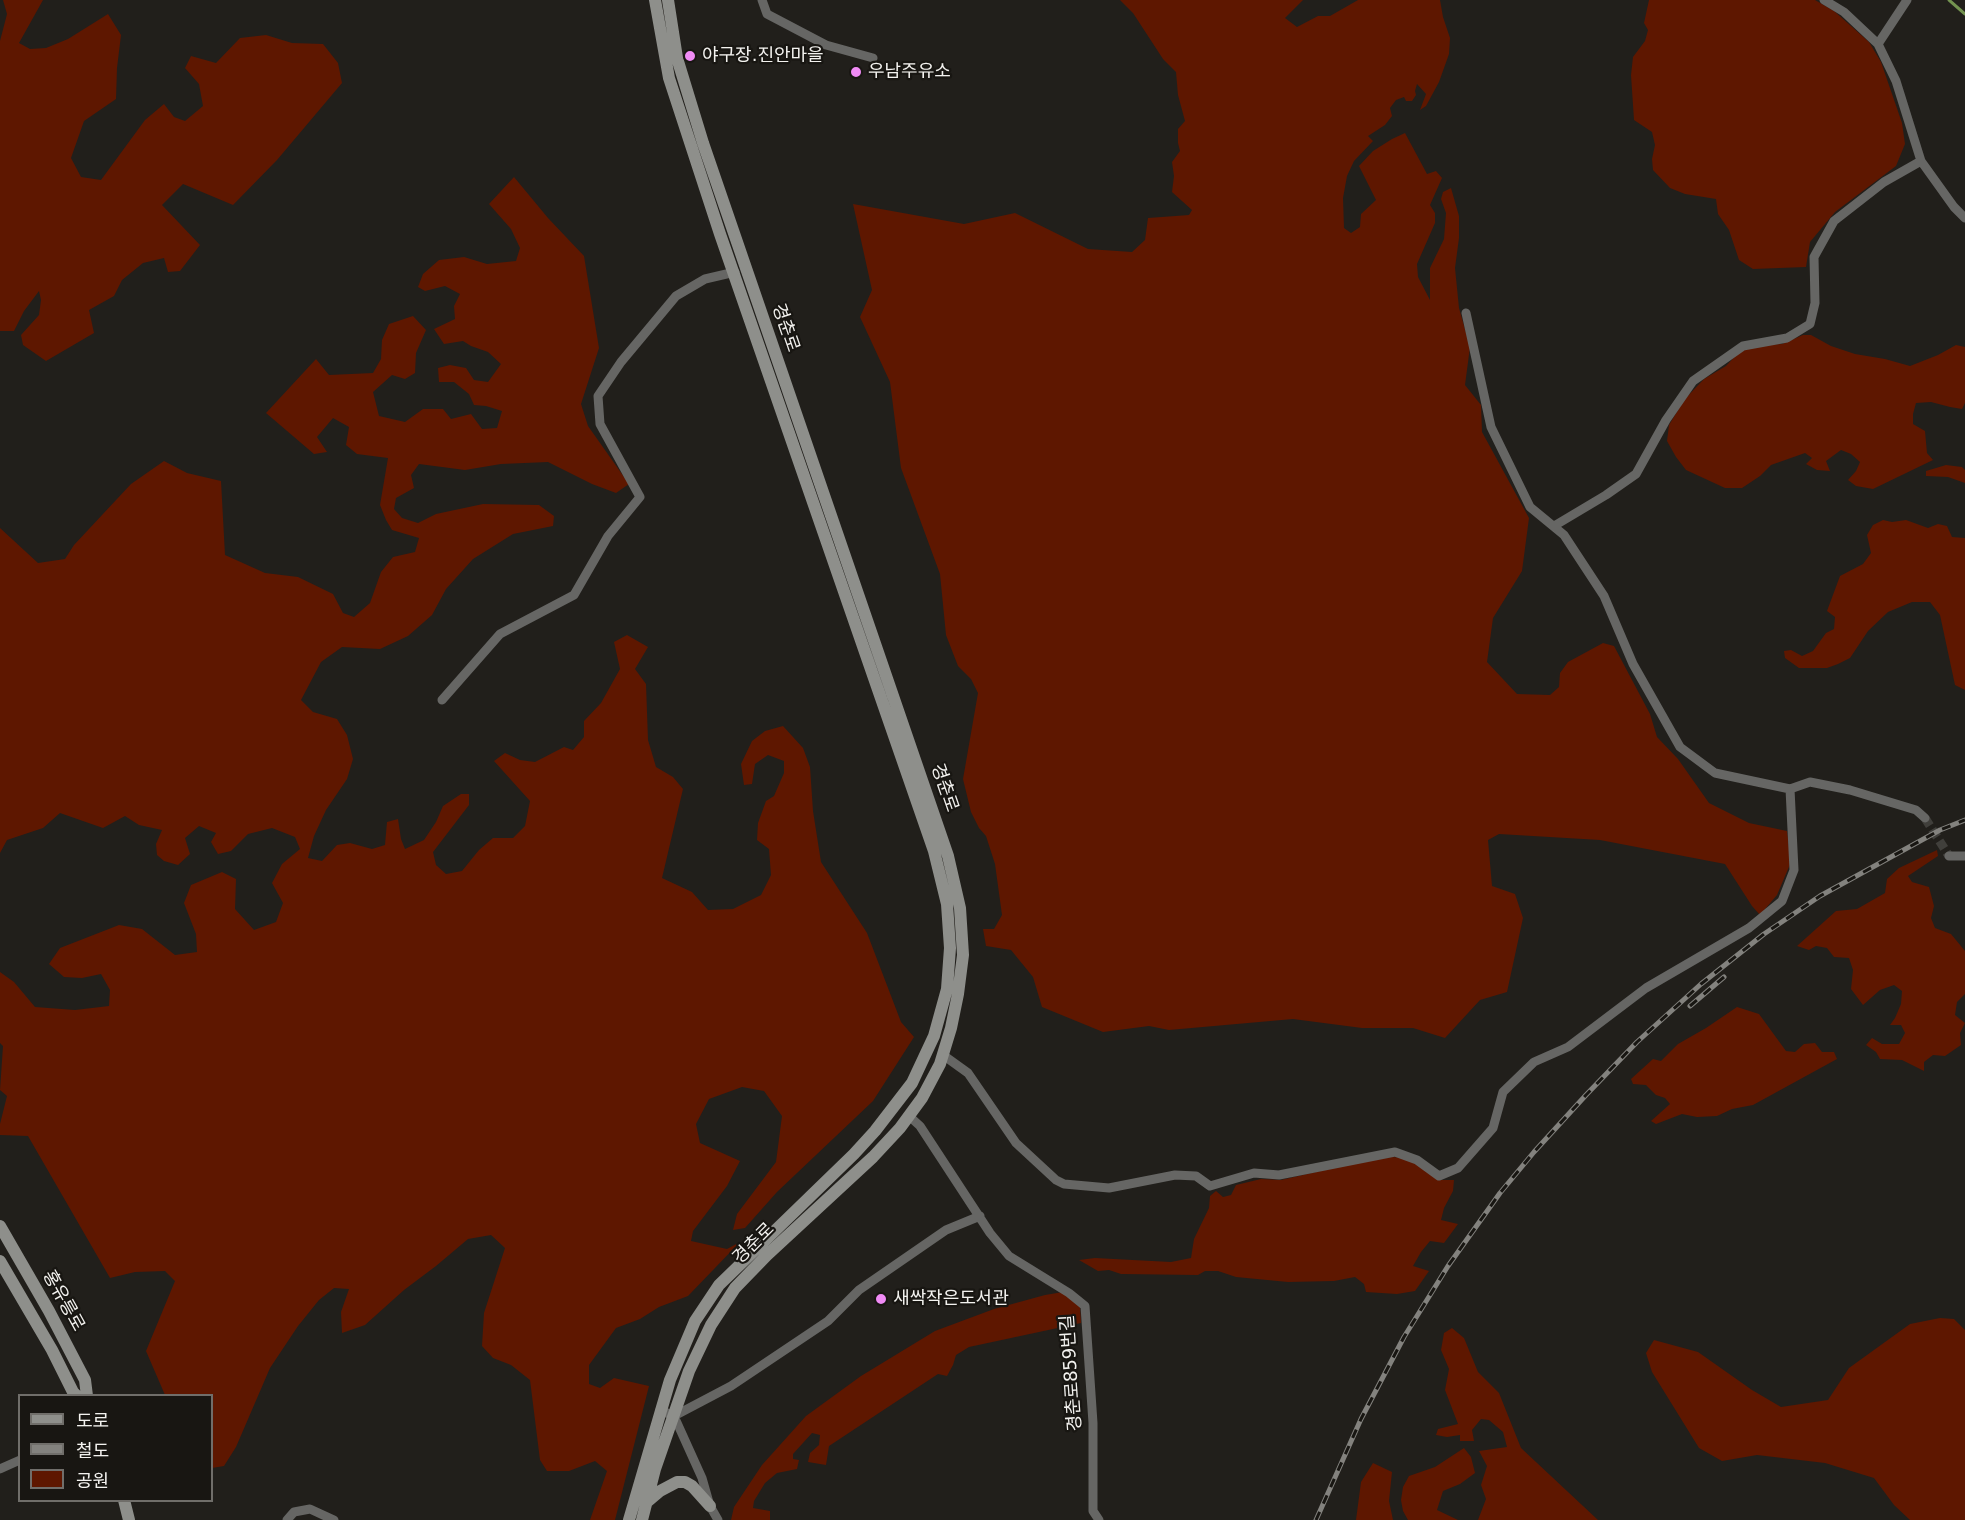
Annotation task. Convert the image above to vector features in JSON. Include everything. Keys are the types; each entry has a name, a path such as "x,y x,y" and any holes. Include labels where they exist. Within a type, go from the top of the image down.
{"street":[{"name":"경춘로","path":"629,1520 670,1380 695,1322 719,1285 854,1154 912,1083 934,1036 946,989 950,948 947,904 934,851 669,78 655,0"},
{"name":"경춘로","path":"642,1520 655,1469 689,1371 711,1325 735,1288 767,1255 873,1157 922,1098 943,1056 958,994 963,955 960,908 948,856 703,143 677,58 668,0"},
{"path":"762,0 767,14 826,45 873,58"},
{"path":"1824,0 1844,12 1878,44 1896,81 1921,161 1954,207 1965,218"},
{"path":"1878,44 1907,0"},
{"path":"1554,526 1636,474 1666,420 1693,381 1743,346 1787,338 1810,324 1815,303 1814,257 1834,221 1884,182 1921,161"},
{"path":"442,700 500,634 574,595 608,536 640,497 600,424 598,396 621,362 675,296 705,279 735,272"},
{"path":"1466,314 1491,428 1530,507 1564,535 1604,596 1633,664 1680,747 1715,773 1790,789 1810,782 1851,790 1916,810 1925,819"},
{"path":"943,1056 968,1073 1016,1143 1056,1180 1064,1184 1109,1188 1175,1175 1196,1176 1210,1186 1254,1173 1279,1175 1395,1152 1417,1160 1439,1176 1458,1168 1493,1128 1503,1092 1534,1062 1568,1047 1646,988 1749,928 1782,900 1794,870 1790,789"},
{"path":"1949,856 1965,856"},
{"name":"경춘로859번길","path":"909,1116 920,1126 990,1233 1009,1256 1070,1293 1085,1306 1093,1423 1093,1511 1099,1520"},
{"path":"674,1416 731,1386 828,1321 859,1290 946,1230 980,1216"},
{"name":"홍유릉로","path":"0,1226 49,1311 85,1380 87,1394"},
{"name":"홍유릉로","path":"0,1261 76,1394"},
{"path":"660,1410 674,1416 702,1478 710,1506"},
{"path":"0,1468 18,1461"},
{"path":"646,1503 660,1491 677,1482 685,1482 692,1486 710,1506 718,1520"},
{"path":"124,1502 129,1520"},
{"path":"287,1520 294,1512 310,1509 334,1520"}],"green space":[{"path":"3,0 43,0 19,43 30,49 46,48 68,39 108,14 121,35 116,99 84,121 71,158 81,177 101,180 145,120 164,104 174,117 185,121 203,106 199,84 185,68 191,56 216,63 240,38 266,35 292,43 323,44 338,63 342,83 277,160 233,205 183,184 162,205 200,245 180,271 168,272 164,258 143,263 122,280 114,296 89,310 94,333 46,361 23,345 21,335 39,315 41,300 39,291 24,311 14,331 0,331 0,41 7,14"},
{"path":"1120,0 1303,0 1285,18 1297,27 1318,16 1330,16 1358,0 1440,0 1450,38 1449,54 1439,82 1426,106 1420,110 1426,94 1417,84 1416,95 1412,101 1406,101 1404,97 1396,100 1390,108 1392,116 1385,125 1368,136 1373,141 1354,161 1347,176 1343,198 1344,228 1351,233 1360,227 1361,214 1376,200 1359,166 1373,151 1405,133 1427,174 1436,171 1442,178 1430,205 1435,213 1435,223 1417,264 1418,277 1430,300 1430,268 1444,239 1446,213 1441,199 1443,192 1451,188 1459,216 1455,268 1459,308 1470,347 1465,385 1481,405 1482,432 1529,518 1522,571 1493,618 1487,662 1517,694 1550,695 1559,687 1560,673 1568,662 1603,643 1614,646 1650,714 1657,737 1678,759 1709,803 1749,823 1787,831 1791,862 1777,895 1760,915 1725,864 1600,840 1499,834 1488,840 1492,886 1515,894 1523,918 1507,992 1480,1000 1445,1038 1413,1028 1362,1028 1293,1019 1169,1030 1149,1026 1103,1032 1042,1007 1033,977 1011,950 986,946 983,929 994,929 1002,915 995,864 986,836 971,812 963,779 978,693 971,679 958,666 946,635 940,574 901,468 890,382 860,317 872,290 853,204 964,224 1015,213 1088,249 1132,252 1145,240 1148,218 1189,215 1192,210 1172,192 1174,176 1172,162 1180,151 1178,129 1185,121 1178,95 1176,72 1163,59 1133,13"},
{"path":"1649,0 1815,0 1834,11 1869,42 1881,62 1902,123 1905,144 1896,166 1835,212 1810,242 1806,267 1753,269 1739,260 1729,230 1718,214 1716,199 1685,194 1670,188 1653,170 1652,159 1655,145 1652,132 1634,120 1631,75 1633,57 1645,41 1648,30 1644,23"},
{"path":"514,177 584,256 599,348 581,404 588,426 629,484 616,493 548,462 501,464 465,470 419,464 411,475 414,488 396,498 394,509 402,518 418,523 436,514 483,504 539,505 554,516 553,526 513,534 473,559 446,589 432,615 408,636 380,649 342,647 321,662 301,700 313,712 337,719 347,735 353,759 347,779 326,810 314,836 308,858 322,861 337,845 350,843 372,849 385,845 387,822 398,819 405,849 424,840 443,806 461,794 469,794 469,805 433,852 436,865 446,874 462,871 479,850 493,838 513,838 525,826 530,801 494,761 505,753 520,760 535,762 564,747 573,750 584,737 584,721 601,703 620,669 614,642 627,635 648,647 635,669 646,684 648,740 656,767 673,777 683,789 662,878 692,892 708,910 733,909 761,895 771,875 769,849 757,840 758,823 766,801 774,796 784,773 784,761 768,755 755,764 752,784 744,785 741,764 752,741 765,731 783,726 803,748 810,767 813,811 821,862 867,933 901,1022 914,1037 873,1101 777,1192 745,1228 733,1230 737,1214 776,1162 782,1116 764,1091 742,1087 709,1099 696,1124 700,1143 740,1161 727,1186 693,1231 691,1241 727,1249 740,1242 688,1296 616,1328 589,1365 589,1384 600,1388 614,1378 649,1386 615,1520 590,1520 607,1471 595,1461 569,1471 547,1471 540,1460 530,1380 511,1365 493,1358 482,1346 484,1313 505,1248 491,1235 468,1239 404,1290 365,1325 342,1333 341,1312 349,1289 334,1288 319,1300 298,1326 270,1368 236,1447 224,1466 213,1468 213,1394 165,1394 146,1351 175,1281 165,1271 135,1272 110,1278 28,1136 0,1135 0,1124 7,1096 0,1090 3,1046 0,1043 0,972 14,982 35,1007 75,1010 109,1006 110,990 101,974 82,978 64,977 49,964 60,948 119,925 142,929 175,955 197,952 196,934 184,903 191,885 222,872 236,879 235,909 254,930 276,922 283,903 272,883 282,864 300,849 295,837 272,828 248,834 231,851 218,854 211,842 216,833 199,826 185,838 190,854 178,865 164,861 157,855 156,844 162,830 139,825 125,816 103,828 60,813 43,828 7,840 0,853 0,528 38,563 65,559 74,545 131,484 164,461 187,473 221,481 225,555 265,573 298,577 333,594 343,613 354,617 370,603 381,572 393,557 415,552 419,538 392,530 380,505 388,458 357,454 346,445 349,427 333,418 317,437 327,452 314,454 266,413 316,359 329,375 373,373 381,359 382,340 389,324 413,316 426,330 416,353 415,373 405,379 392,375 373,392 379,416 405,422 423,409 443,409 451,419 471,414 482,429 497,428 502,411 474,405 469,394 454,382 439,382 438,368 450,365 466,368 474,380 488,382 501,364 488,352 463,341 444,344 434,329 455,319 454,306 460,294 445,286 425,291 418,287 423,274 439,260 464,257 487,264 516,261 520,248 511,229 489,204"},
{"path":"1803,335 1811,335 1831,346 1855,354 1910,366 1956,345 1965,347 1965,403 1962,409 1931,402 1916,403 1913,424 1925,431 1927,453 1933,460 1873,489 1856,486 1848,480 1860,462 1851,454 1841,450 1826,461 1830,471 1817,470 1806,464 1812,458 1805,453 1771,465 1742,488 1725,488 1686,470 1667,441 1669,425 1684,400 1704,379 1726,366 1740,351 1760,345 1782,344"},
{"path":"1946,465 1962,467 1965,470 1965,483 1948,477 1926,476 1926,471"},
{"path":"1883,520 1892,522 1906,520 1928,528 1938,524 1947,526 1952,537 1965,538 1965,690 1955,685 1940,615 1930,602 1912,602 1888,612 1868,631 1850,658 1838,664 1827,668 1799,668 1785,658 1784,651 1791,650 1802,656 1813,651 1826,633 1834,629 1835,617 1827,611 1840,576 1863,564 1871,553 1867,535 1873,525"},
{"path":"1937,850 1938,856 1908,876 1912,882 1929,887 1934,906 1931,918 1935,928 1951,934 1965,951 1965,994 1957,1002 1955,1015 1965,1023 1960,1033 1961,1045 1945,1056 1933,1055 1924,1062 1924,1071 1902,1060 1880,1059 1876,1052 1866,1045 1872,1038 1882,1044 1899,1044 1905,1033 1901,1025 1890,1025 1901,1004 1902,991 1894,985 1880,990 1863,1005 1851,989 1853,970 1849,958 1834,957 1827,948 1816,946 1809,950 1797,946 1836,911 1857,909 1885,893 1887,879 1899,868"},
{"path":"1737,1007 1759,1014 1786,1051 1795,1052 1804,1044 1815,1043 1822,1052 1834,1052 1837,1059 1753,1105 1732,1109 1717,1116 1697,1117 1682,1114 1656,1124 1651,1121 1670,1104 1646,1085 1633,1084 1631,1079 1653,1059 1661,1061 1678,1044"},
{"path":"1391,1157 1407,1158 1441,1180 1454,1180 1453,1191 1444,1208 1441,1220 1458,1224 1444,1243 1430,1241 1421,1252 1413,1266 1429,1271 1415,1291 1397,1294 1366,1292 1364,1284 1355,1277 1334,1281 1288,1282 1236,1277 1218,1271 1205,1271 1198,1275 1121,1274 1109,1270 1098,1271 1079,1260 1095,1258 1171,1262 1191,1258 1194,1239 1209,1208 1210,1196 1216,1191 1223,1197 1231,1195 1236,1185 1261,1179 1281,1180"},
{"path":"1063,1292 1080,1307 1081,1323 969,1347 956,1355 947,1376 938,1374 829,1446 826,1465 808,1462 810,1453 819,1445 820,1435 812,1433 793,1454 793,1459 799,1460 797,1469 777,1473 765,1483 754,1501 753,1508 770,1511 770,1520 731,1520 734,1507 762,1465 806,1416 861,1376 935,1331 994,1309"},
{"path":"1940,1318 1954,1319 1965,1330 1965,1520 1910,1520 1894,1505 1874,1478 1825,1463 1757,1455 1722,1461 1699,1448 1652,1372 1646,1353 1654,1340 1698,1352 1752,1390 1781,1407 1828,1400 1849,1368 1910,1324"},
{"path":"1452,1328 1464,1338 1478,1372 1499,1393 1521,1448 1598,1520 1478,1520 1486,1499 1481,1485 1487,1466 1479,1451 1507,1447 1503,1432 1489,1420 1481,1419 1472,1430 1474,1441 1460,1441 1460,1435 1447,1437 1436,1435 1438,1429 1458,1424 1445,1390 1449,1369 1441,1350 1444,1333"},
{"path":"1464,1448 1471,1457 1475,1473 1460,1484 1443,1491 1437,1510 1458,1520 1408,1520 1401,1500 1403,1487 1409,1476 1435,1467"},
{"path":"1373,1463 1392,1472 1389,1501 1393,1520 1356,1520 1361,1482"}],"waterway":[{"path":"1949,0 1965,14"}],"tunnel":[{"path":"1925,818 1949,856"}],"railway":[{"path":"1316,1520 1361,1419 1404,1337 1448,1266 1500,1193 1586,1095 1637,1042 1701,984 1764,934 1820,896 1940,830 1965,820"},
{"path":"1690,1006 1724,977"}],"place":[{"name":"야구장.진안마을","path":"690,56"},
{"name":"우남주유소","path":"856,72"},
{"name":"새싹작은도서관","path":"881,1299"}]}
